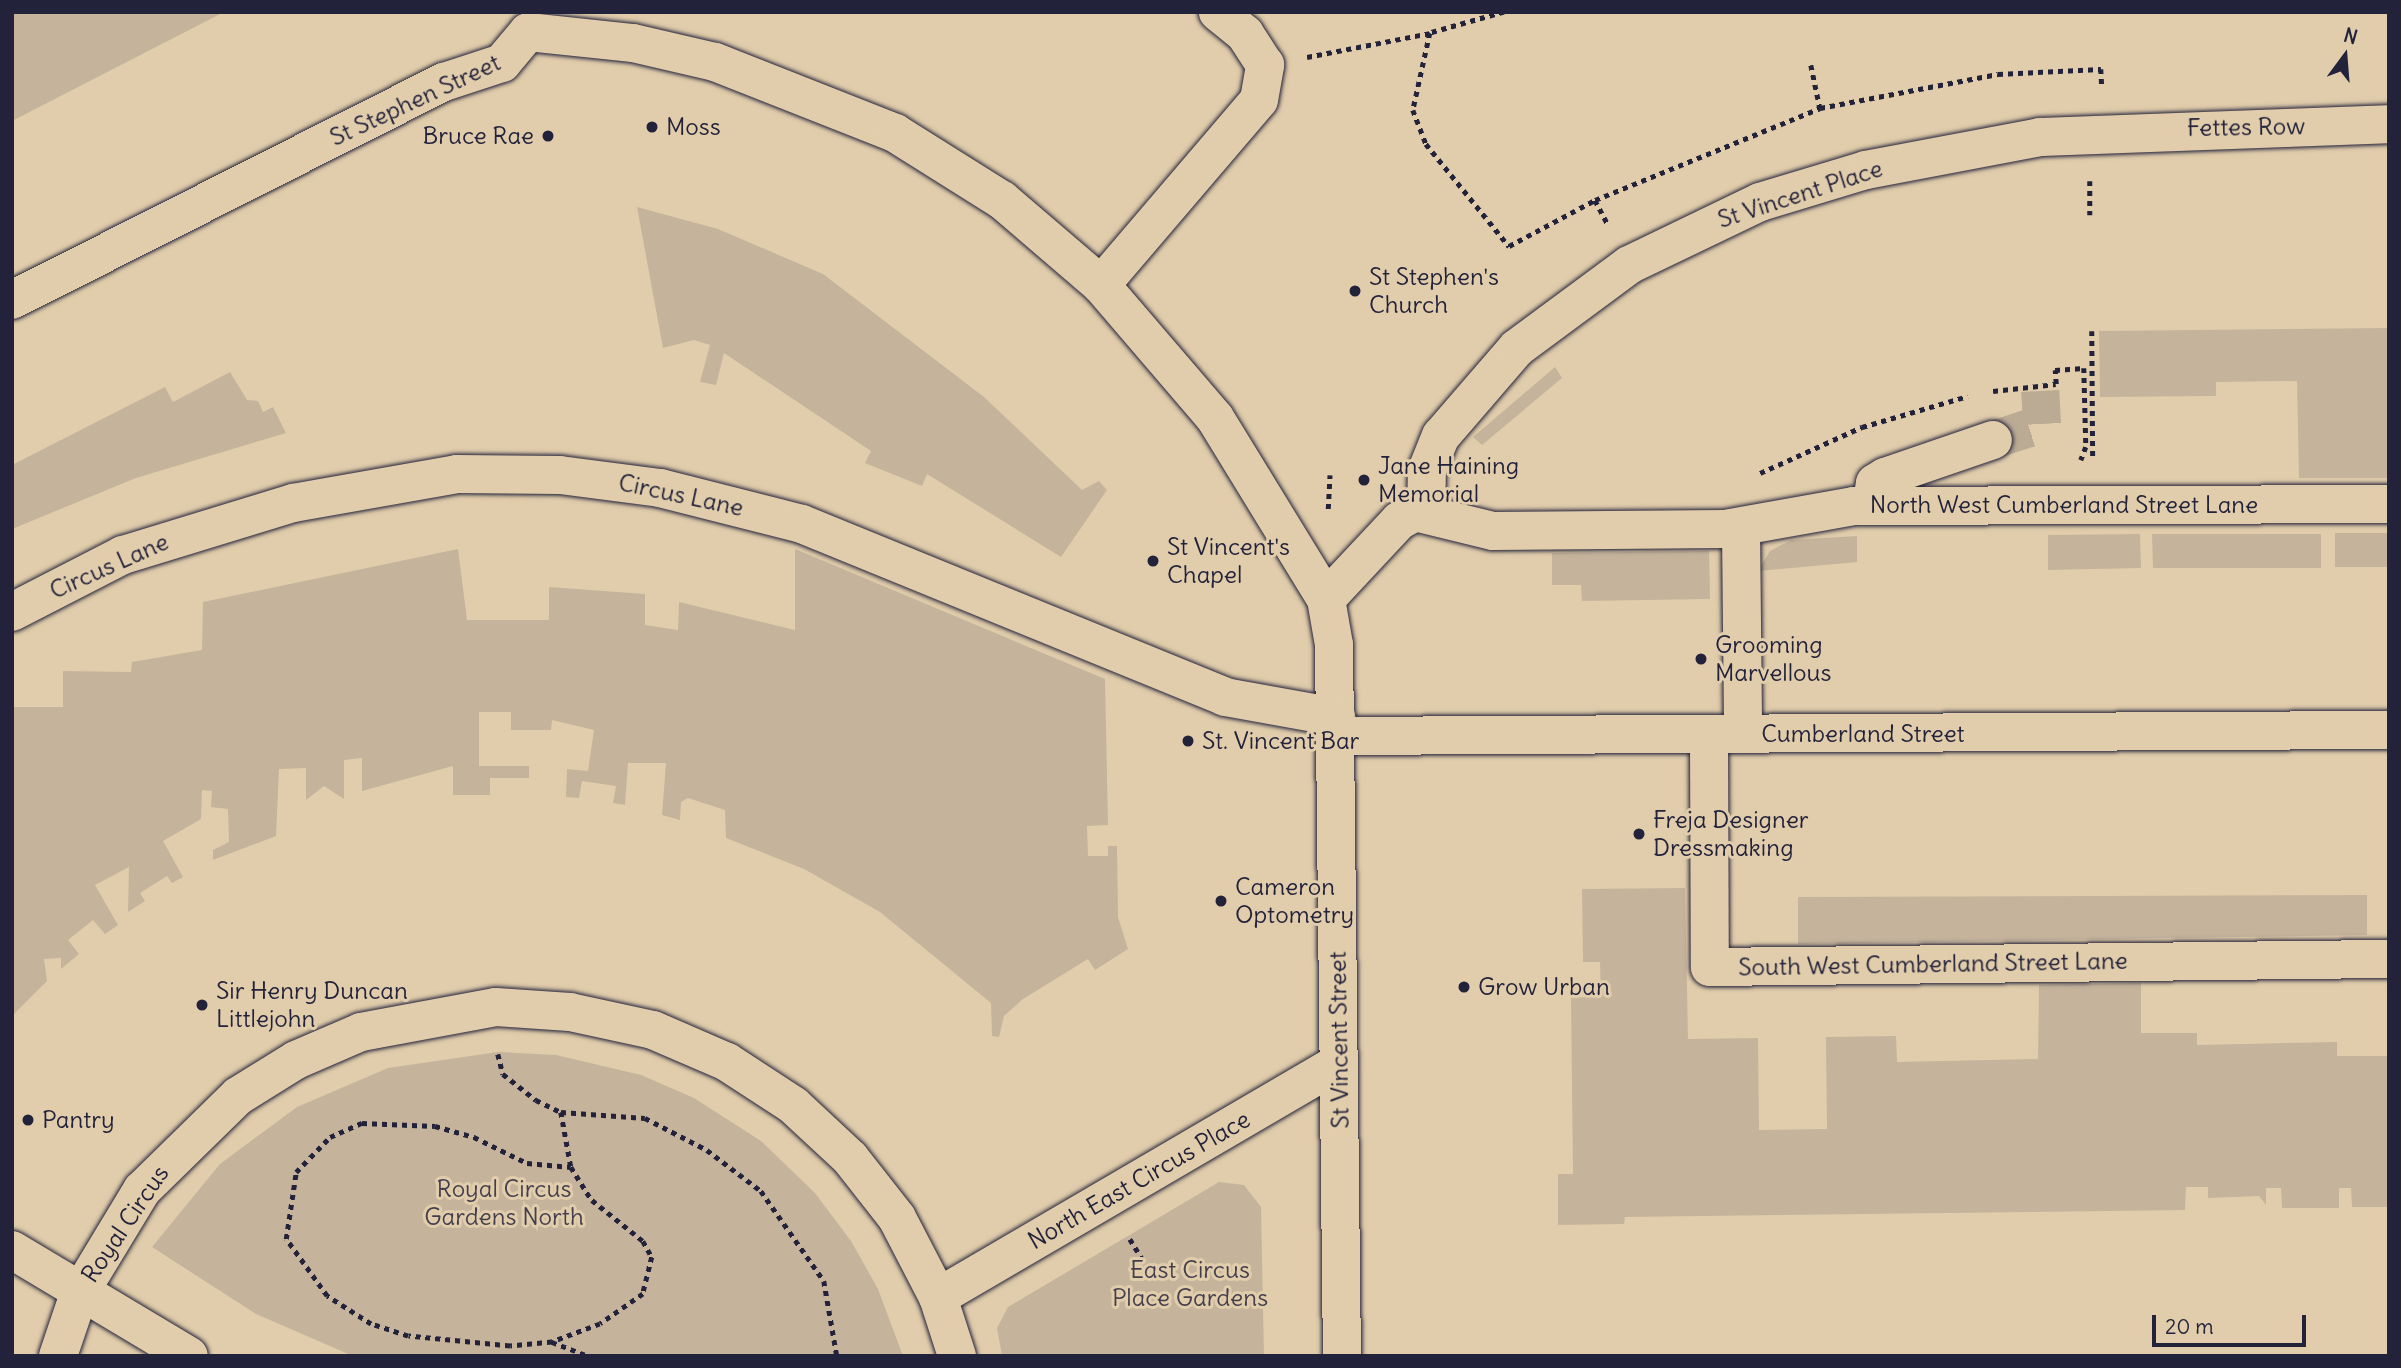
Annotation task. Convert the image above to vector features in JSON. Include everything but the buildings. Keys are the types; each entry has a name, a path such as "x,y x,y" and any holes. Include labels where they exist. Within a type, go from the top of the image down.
{"street":[{"path":"1101,285 1248,118 1266,80 1265,65 1245,34 1218,12"},
{"name":"St Stephen Street","path":"12,300 444,82 502,63 522,22 661,48 842,108 1002,200 1101,285 1215,418 1326,599"},
{"name":"Fettes Row","path":"2104,131 2389,124"},
{"name":"St Vincent Place","path":"1426,513 1427,470 1441,436 1472,393 1542,325 1629,265 1738,212 1832,180 1985,146 2104,131"},
{"path":"1871,506 1875,483 1885,477 1993,440"},
{"name":"Circus Lane","path":"12,612 123,555 293,503 457,474 561,475 660,488 802,524 1225,697 1336,726"},
{"name":"North West Cumberland Street Lane","path":"1426,513 1493,531 1741,529 1797,513 1871,506 2389,504"},
{"path":"1326,599 1399,521 1426,513"},
{"path":"1726,735 1741,529"},
{"name":"St Vincent Street","path":"1326,599 1336,726 1342,1356"},
{"name":"Cumberland Street","path":"1336,726 1726,735 2389,730"},
{"name":"South West Cumberland Street Lane","path":"1726,735 1710,967 2389,959"},
{"name":"Royal Circus","path":"58,1356 79,1293 142,1190 238,1096 296,1060 361,1032 496,1007 570,1012 653,1030 760,1081 821,1128 868,1179 903,1228 938,1297 957,1356"},
{"name":"North East Circus Place","path":"938,1297 1339,1063"},
{"path":"12,1250 79,1293 189,1356"}],"path":[{"path":"1265,65 1430,33 1504,12"},
{"path":"1430,33 1413,110 1418,133 1509,246 1607,195 1820,108 1940,80 2101,69 2104,131"},
{"path":"1811,65 1820,108"},
{"path":"2090,179 2090,215"},
{"path":"2092,331 2093,505"},
{"path":"1328,509 1330,475"},
{"path":"498,1052 509,1082 561,1112 645,1118 707,1150 761,1191 824,1281 837,1356"},
{"path":"552,1342 627,1309 652,1275 643,1241 592,1200 571,1167 561,1112"},
{"path":"571,1167 527,1163 448,1129 401,1121 362,1124 311,1152 296,1172 286,1215 286,1239 307,1276 371,1324 448,1343 552,1342 589,1356"},
{"path":"1128,1236 1155,1280"}],"green space":[{"path":"12,12 224,12 12,121"},
{"path":"637,207 718,229 823,274 984,397 1082,490 1099,481 1107,490 1061,557 927,474 922,486 865,463 871,451 724,353 716,385 700,382 710,345 694,340 663,348"},
{"path":"2389,328 2389,478 2299,478 2297,381 2216,382 2216,396 2100,397 2099,331"},
{"path":"1555,367 1562,378 1482,445 1473,437"},
{"path":"230,372 247,400 258,401 263,412 273,407 286,433 136,478 12,529 12,465 165,387 173,402"},
{"path":"2335,533 2389,533 2389,567 2335,567"},
{"path":"2140,534 2141,568 2048,570 2048,535"},
{"path":"2152,534 2321,534 2321,568 2153,568"},
{"path":"1857,536 1857,562 1758,571 1770,551 1791,540"},
{"path":"458,549 467,620 549,620 549,587 645,594 645,625 678,630 679,602 795,630 795,549 1105,679 1108,825 1087,826 1088,856 1108,856 1108,846 1117,846 1118,917 1128,949 1095,970 1088,959 1023,999 1004,1016 999,1037 992,1036 991,1003 880,912 804,869 726,838 725,810 688,798 681,802 680,820 662,815 666,763 628,763 625,805 613,803 616,786 582,781 579,798 566,797 567,769 588,771 594,730 552,720 551,730 511,730 511,712 479,712 479,766 529,766 529,778 490,778 490,795 453,795 453,766 362,791 362,758 344,760 344,799 324,786 306,800 306,768 279,769 276,836 213,860 213,850 229,842 228,809 211,807 212,791 202,790 201,819 163,841 183,877 172,883 167,876 140,893 145,901 128,912 129,867 95,885 118,925 105,934 93,920 68,940 79,954 61,969 61,958 44,959 47,981 12,1016 12,707 63,707 63,671 131,672 132,662 202,650 203,602"},
{"path":"1709,551 1710,599 1582,601 1581,585 1552,585 1552,553"},
{"path":"1685,888 1688,1039 1758,1038 1759,1130 1827,1129 1826,1037 1896,1036 1897,1062 2038,1059 2039,985 2141,983 2141,1033 2197,1033 2197,1045 2337,1042 2337,1056 2389,1056 2389,1207 2352,1207 2351,1188 2339,1188 2339,1208 2282,1208 2281,1188 2266,1188 2266,1205 2259,1196 2208,1198 2208,1187 2186,1187 2185,1210 1625,1217 1624,1224 1558,1225 1558,1174 1573,1174 1571,998 1601,996 1600,962 1583,962 1582,889"},
{"path":"2367,895 2367,935 1798,944 1798,897"},
{"name":"Royal Circus Gardens North","path":"498,1052 556,1055 641,1075 694,1098 761,1141 815,1193 851,1241 878,1289 903,1356 353,1356 256,1314 152,1247 220,1164 297,1107 388,1068"},
{"name":"East Circus Place Gardens","path":"1219,1182 1244,1185 1261,1207 1264,1356 1002,1356 997,1328 1008,1307"}],"tunnel":[{"path":"1993,440 2042,424 2040,391"}],"place":[{"name":"Moss","path":"652,127"},
{"name":"Bruce Rae","path":"548,136"},
{"name":"St Stephen's Church","path":"1355,291"},
{"name":"Jane Haining Memorial","path":"1364,480"},
{"name":"St Vincent's Chapel","path":"1153,561"},
{"name":"Grooming Marvellous","path":"1701,659"},
{"name":"St. Vincent Bar","path":"1188,741"},
{"name":"Freja Designer Dressmaking","path":"1639,834"},
{"name":"Cameron Optometry","path":"1221,901"},
{"name":"Grow Urban","path":"1464,987"},
{"name":"Sir Henry Duncan Littlejohn","path":"202,1005"},
{"name":"Pantry","path":"28,1120"}]}
